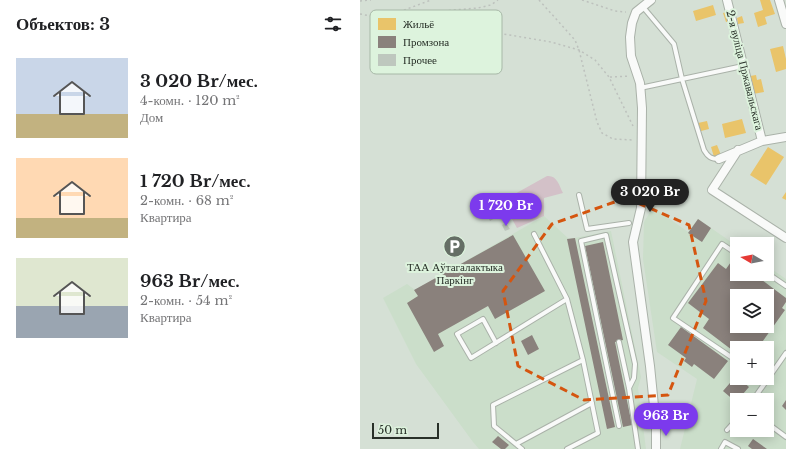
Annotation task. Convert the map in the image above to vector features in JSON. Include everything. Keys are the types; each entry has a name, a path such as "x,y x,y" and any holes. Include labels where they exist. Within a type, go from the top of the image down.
{"street":[{"path":"651,0 636,12 632,23 630,37 631,56 638,76 640,88 642,140 641,208 633,242 650,366 656,426 656,449"},
{"name":"2-я вуліца Пржавальскага","path":"727,0 762,141"},
{"path":"779,0 786,24"},
{"path":"718,159 762,141 786,137"},
{"path":"738,150 712,190 786,238"}],"lane":[{"path":"643,6 674,44 682,79 704,150 712,159 718,159"},
{"path":"640,88 743,66"},
{"path":"578,195 587,229 629,223"},
{"path":"534,234 567,300 583,360 598,433 567,449"},
{"path":"619,426 581,240 606,235 635,364 634,378 629,388"},
{"path":"730,249 722,244 672,318 730,356"},
{"path":"774,278 786,286"},
{"path":"496,343 483,320 457,334 471,358 496,343 567,300"},
{"path":"619,342 629,388 638,449"},
{"path":"774,371 786,353"},
{"path":"522,449 494,426 493,405 583,360"},
{"path":"516,444 592,403"},
{"path":"774,428 786,437"},
{"path":"721,449 725,442 738,449"}],"path":[{"path":"360,1 371,0"},
{"path":"406,10 431,0"},
{"path":"456,10 478,8 498,0"},
{"path":"539,0 575,40 579,50 597,122 602,133 613,139 642,140"},
{"path":"582,0 615,11 636,12"},
{"path":"360,14 370,16"},
{"path":"502,34 551,42 579,50 595,60 609,77 632,124 642,140"},
{"path":"609,77 638,76"}],"highlighted area":[{"path":"626,198 689,225 706,301 668,395 584,400 518,366 503,291 552,224"}],"shaded area":[{"path":"547,176 555,179 563,193 544,198 544,216 517,228 502,201"},
{"path":"653,207 688,232 698,219 730,241 730,281 774,281 774,271 786,279 786,449 680,449 697,379 657,352 643,259 644,222"},
{"path":"544,216 569,239 611,231 641,377 638,388 646,449 479,449 416,364 383,298 407,284 415,290"}],"building: Жильё":[{"path":"760,0 770,0 775,14 765,17 767,24 758,27 754,13 763,10"},
{"path":"713,5 716,15 696,21 693,11"},
{"path":"728,11 731,21 726,22 723,13"},
{"path":"742,16 744,23 738,24 737,18"},
{"path":"783,46 786,59 786,69 776,72 770,49"},
{"path":"756,75 757,80 761,79 764,92 753,94 750,76"},
{"path":"742,119 746,133 725,138 722,124"},
{"path":"707,121 709,129 701,131 698,123"},
{"path":"717,145 721,155 714,157 711,147"},
{"path":"768,147 784,157 766,185 750,175"},
{"path":"786,192 786,200 782,198"}],"building: Промзона":[{"path":"698,219 711,228 702,242 688,233"},
{"path":"513,235 545,291 495,319 488,306 438,334 444,346 434,352 407,303 418,296 414,290"},
{"path":"575,238 615,427 607,429 567,239"},
{"path":"603,242 623,340 615,342 632,425 623,427 585,246"},
{"path":"718,263 726,269 730,263 730,281 763,281 774,289 730,289 730,333 769,333 763,341 730,341 730,348 703,328 709,319 688,303"},
{"path":"774,289 786,298 786,302 782,308 785,310 774,325"},
{"path":"681,327 728,361 714,379 694,364 692,367 684,361 686,358 668,345"},
{"path":"532,335 539,349 528,355 521,341"},
{"path":"730,383 730,385 747,385 749,387 744,393 730,393 730,397 723,391"},
{"path":"786,400 786,410 782,406"},
{"path":"498,436 509,445 505,449 501,449 492,442"},
{"path":"753,439 767,449 752,449 748,446"}],"building: Прочее":[{"path":"497,210 500,215 490,221 487,215"},
{"path":"506,223 510,229 505,231 502,225"}],"place":[{"name":"ТАА Аўтагалактыка Паркінг","path":"455,247"}]}
